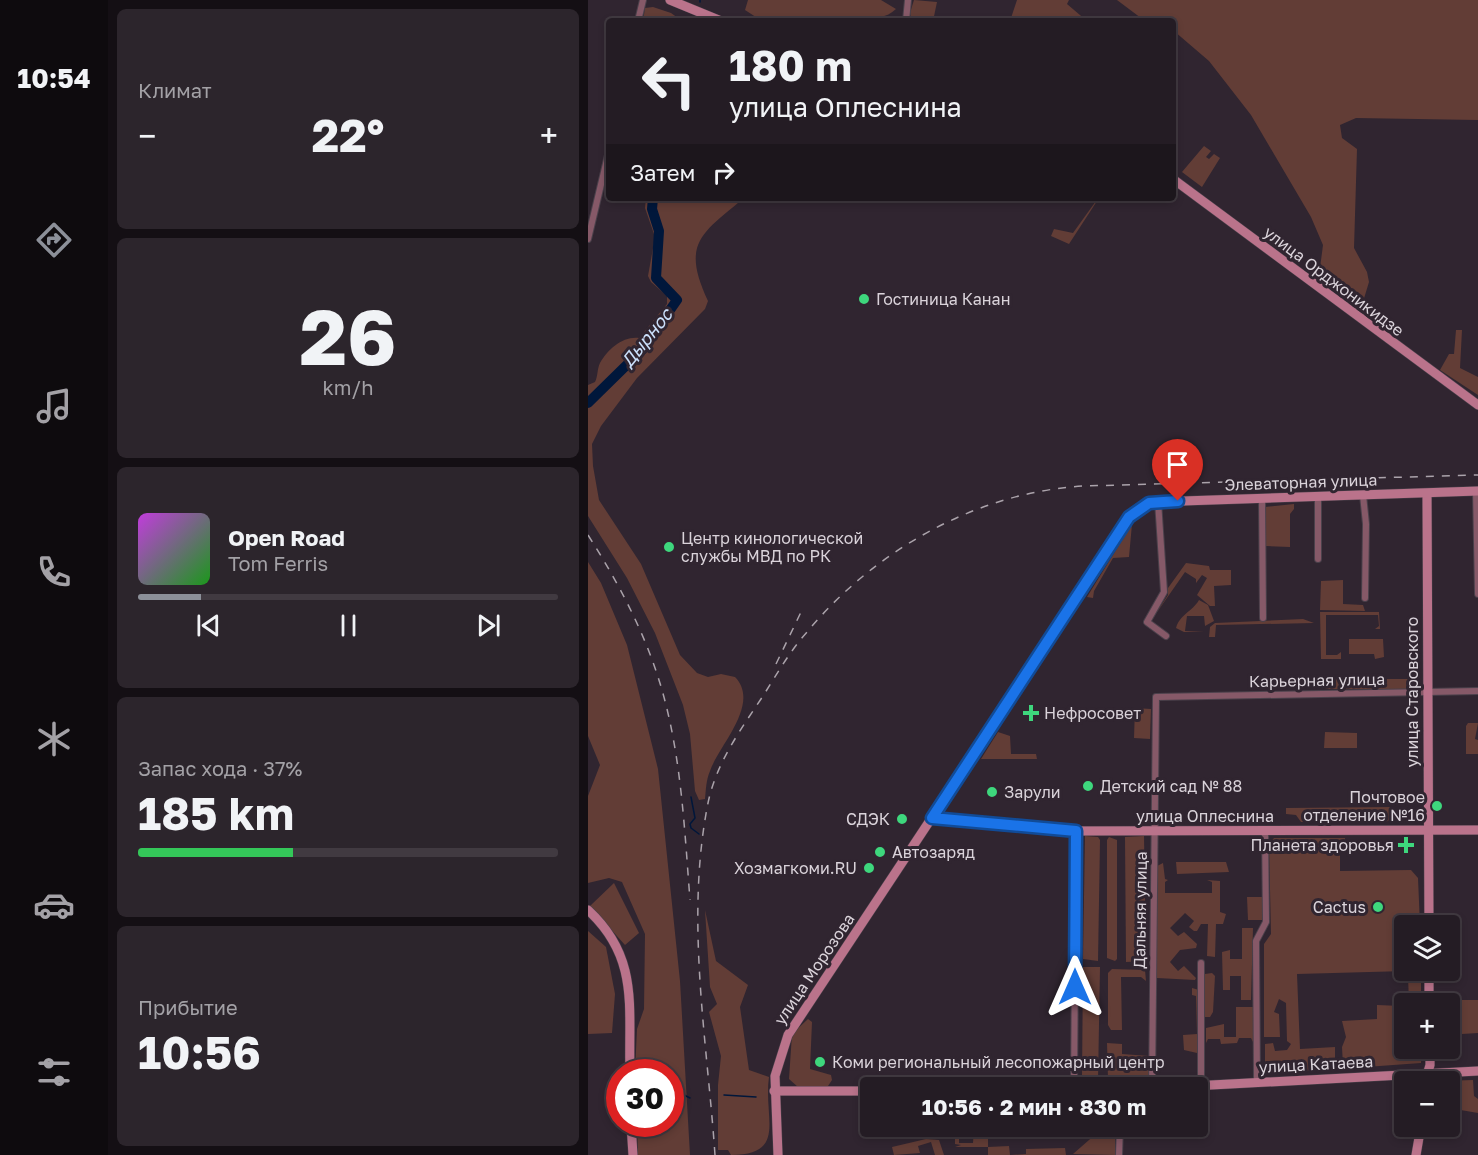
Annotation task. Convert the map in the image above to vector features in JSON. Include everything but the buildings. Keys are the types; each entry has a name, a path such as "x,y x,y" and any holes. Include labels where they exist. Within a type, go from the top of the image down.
{"street":[{"path":"639,18 643,0"},
{"path":"670,0 714,18"},
{"path":"906,18 908,0"},
{"path":"588,239 606,163"},
{"name":"улица Орджоникидзе","path":"1176,181 1478,405"},
{"path":"1477,491 1478,594"},
{"name":"Элеваторная улица","path":"932,818 1126,522 1143,505 1158,501 1477,491"},
{"name":"улица Старовского","path":"1426,494 1429,915"},
{"path":"1363,495 1367,543 1365,598"},
{"path":"1318,497 1318,559"},
{"path":"1262,498 1263,618"},
{"path":"1158,501 1164,592 1147,622 1166,636"},
{"name":"Карьерная улица","path":"1156,697 1478,691"},
{"name":"Дальняя улица","path":"1154,1077 1156,697"},
{"name":"улица Оплеснина","path":"932,818 1076,831 1478,830"},
{"name":"улица Морозова","path":"778,1155 774,1090 781,1050 791,1028 932,818"},
{"path":"1074,1077 1076,831"},
{"path":"1257,1082 1256,941 1266,922 1265,831"},
{"path":"588,910 609,931 625,964 629,1059"},
{"path":"1201,963 1201,1077"},
{"name":"улица Катаева","path":"1460,1073 1478,1071"},
{"name":"улица Катаева","path":"1208,1085 1394,1078"},
{"path":"774,1090 860,1091"},
{"path":"632,1137 633,1155"},
{"path":"1119,1155 1120,1137"},
{"path":"1416,1155 1419,1137"}],"shaded area":[{"path":"748,0 881,0 896,9 882,17 875,18 757,18 745,10"},
{"path":"914,0 937,2 934,18 911,18 910,13"},
{"path":"1017,0 1069,0 1067,4 1083,18 1011,18"},
{"path":"1117,0 1478,0 1478,120 1356,118 1340,125 1342,138 1357,149 1354,248 1367,272 1369,282 1362,305 1359,306 1316,276 1320,268 1323,245 1311,217 1251,115 1209,61 1176,33 1176,18 1141,18"},
{"path":"653,7 678,18 643,18 645,8"},
{"path":"1204,146 1211,151 1206,157 1209,159 1214,154 1220,158 1202,187 1182,172"},
{"path":"646,201 740,201 707,231 696,252 696,266 708,301 705,309 637,378 601,426 592,444 599,500 641,564 680,655 697,673 708,677 721,674 735,677 742,688 741,712 710,771 705,799 699,800 695,791 690,734 683,705 655,633 627,578 588,516 588,385 595,382 600,363 607,353 622,341 639,338 667,304 667,296 651,282 648,276 655,237 645,208"},
{"path":"1097,201 1069,244 1051,236 1054,229 1073,233"},
{"path":"1456,330 1462,330 1460,368 1478,377 1478,395 1440,370 1449,354 1454,354"},
{"path":"1294,504 1294,509 1290,514 1290,547 1266,546 1265,507"},
{"path":"1132,524 1129,557 1113,558 1094,591 1093,598 1087,597"},
{"path":"588,562 601,583 627,645 658,769 680,981 690,1155 638,1155 637,1137 684,1137 684,1059 636,1059 637,1029 644,1009 645,934 622,882 609,878 588,883 588,796 600,765 588,736"},
{"path":"1186,563 1209,566 1210,570 1231,570 1231,585 1214,586 1215,606 1210,606 1197,595 1207,578 1202,575 1196,583 1196,579 1185,572 1153,618 1168,595 1168,588"},
{"path":"1343,580 1343,604 1363,605 1365,611 1320,610 1321,581"},
{"path":"1199,600 1208,605 1214,621 1205,626 1204,616 1187,616 1185,631 1204,632 1184,632 1176,628 1180,619"},
{"path":"1320,612 1379,612 1380,629 1375,629 1379,626 1378,615 1326,615 1326,655 1337,655 1341,652 1341,659 1321,659"},
{"path":"1303,619 1314,623 1216,625 1215,637 1209,637 1210,627 1215,623"},
{"path":"1349,639 1383,639 1384,657 1375,659 1374,654 1349,654"},
{"path":"1407,666 1409,666 1419,678 1419,689 1325,689 1325,679 1410,679 1410,668"},
{"path":"1135,708 1151,709 1150,739 1134,738"},
{"path":"1468,723 1478,723 1475,739 1478,740 1478,754 1466,754 1466,726"},
{"path":"998,732 1010,736 1011,754 1036,754 1037,759 981,759"},
{"path":"1325,732 1357,733 1357,748 1324,748"},
{"path":"1393,807 1393,818 1386,822 1301,822 1296,815 1286,814 1286,808"},
{"path":"1085,836 1098,837 1100,840 1098,961 1083,959"},
{"path":"1144,836 1146,961 1126,962 1125,837"},
{"path":"1109,837 1117,840 1117,959 1115,961 1107,958 1107,840"},
{"path":"1274,838 1345,838 1345,853 1340,853 1340,871 1411,870 1418,878 1420,915 1394,915 1394,971 1297,974 1300,1049 1335,1047 1335,1069 1265,1073 1265,1044 1273,1043 1275,1051 1287,1050 1291,1044 1287,1041 1286,1003 1279,999 1274,1012 1279,1014 1280,1037 1264,1037 1264,944 1271,934 1269,844"},
{"path":"1176,862 1226,862 1229,872 1177,874"},
{"path":"1163,863 1165,879 1168,880 1165,882 1165,893 1212,893 1212,882 1207,880 1220,881 1220,912 1226,914 1223,924 1216,924 1215,957 1207,956 1208,924 1201,924 1197,931 1194,931 1189,927 1194,921 1185,913 1170,928 1178,936 1184,932 1197,944 1196,948 1180,950 1170,962 1178,971 1184,966 1196,978 1195,980 1157,978 1157,866"},
{"path":"614,883 639,933 625,945 590,906"},
{"path":"1247,897 1264,897 1263,920 1248,920"},
{"path":"705,910 716,961 748,985 740,1007 749,1070 769,1077 769,1131 766,1141 760,1148 749,1153 731,1155 728,1150 718,1150 718,1085 721,1056 709,1012 717,1004 710,987"},
{"path":"1242,928 1253,928 1251,1000 1241,1000 1241,976 1230,976 1230,990 1223,990 1222,952 1230,950 1230,959 1242,959"},
{"path":"588,931 606,947 615,994 612,1033 588,1034"},
{"path":"1083,967 1100,967 1098,1077 1082,1077"},
{"path":"1112,969 1145,970 1146,981 1141,977 1121,977 1122,1030 1111,1030 1108,1025 1108,973"},
{"path":"1212,973 1215,976 1213,1012 1210,1017 1204,1017 1205,974"},
{"path":"1408,981 1421,981 1421,993 1409,993"},
{"path":"1192,988 1199,990 1197,1053 1184,1050 1183,1035 1197,1034 1196,996 1192,995"},
{"path":"1460,1000 1478,1000 1478,1033 1462,1034 1462,1022 1460,1022"},
{"path":"1377,1005 1394,1006 1394,1059 1421,1059 1421,1063 1338,1069 1338,1066 1343,1066 1342,1047 1346,1037 1342,1021 1377,1019"},
{"path":"1236,1007 1253,1007 1253,1042 1251,1038 1239,1038 1237,1043 1221,1044 1220,1039 1208,1039 1206,1043 1206,1028 1224,1024 1224,1037 1236,1037"},
{"path":"808,1019 812,1022 810,1069 831,1075 832,1080 828,1086 798,1087 789,1079 792,1034"},
{"path":"1107,1043 1122,1044 1122,1054 1149,1056 1150,1077 1108,1077"},
{"path":"1460,1080 1473,1080 1474,1096 1478,1099 1478,1113 1460,1110"},
{"path":"955,1137 959,1137 959,1143 973,1143 973,1137 988,1137 988,1147 955,1147 961,1145 955,1144"},
{"path":"1092,1137 1115,1137 1115,1155 1073,1154"},
{"path":"926,1139 939,1140 944,1155 935,1155 931,1142 918,1146 920,1153 894,1155 892,1147"},
{"path":"1009,1146 1010,1155 988,1155 988,1147"},
{"path":"1065,1148 1066,1155 1010,1155 1026,1154 1026,1149"}],"waterway":[{"name":"Дырнос","path":"588,403 642,350 677,300 656,278 659,231 652,209 653,201"},
{"path":"691,797 695,818 690,824 691,828 699,834"},
{"path":"684,1095 690,1098"},
{"path":"724,1095 756,1097"}],"railway":[{"path":"715,1155 698,935 701,847 708,803 722,762 729,749 794,648 834,602 864,575 896,551 931,530 967,513 1005,500 1044,491 1084,486 1478,475"},
{"path":"588,535 635,619 661,686 680,780 690,900"},
{"path":"776,664 802,610"}],"place":[{"name":"Гостиница Канан","path":"864,299"},
{"name":"Центр кинологической службы МВД по РК","path":"669,547"},
{"name":"Нефросовет","path":"1031,713"},
{"name":"Детский сад № 88","path":"1088,786"},
{"name":"Зарули","path":"992,792"},
{"name":"Почтовое отделение №16","path":"1437,806"},
{"name":"СДЭК","path":"902,819"},
{"name":"Планета здоровья","path":"1406,845"},
{"name":"Автозаряд","path":"880,852"},
{"name":"Хозмагкоми.RU","path":"869,868"},
{"name":"Cactus","path":"1378,907"},
{"name":"Коми региональный лесопожарный центр","path":"820,1062"}],"route":[{"path":"1075,987 1076,831 932,818 1129,517 1143,505 1154,501 1178,501"}]}
